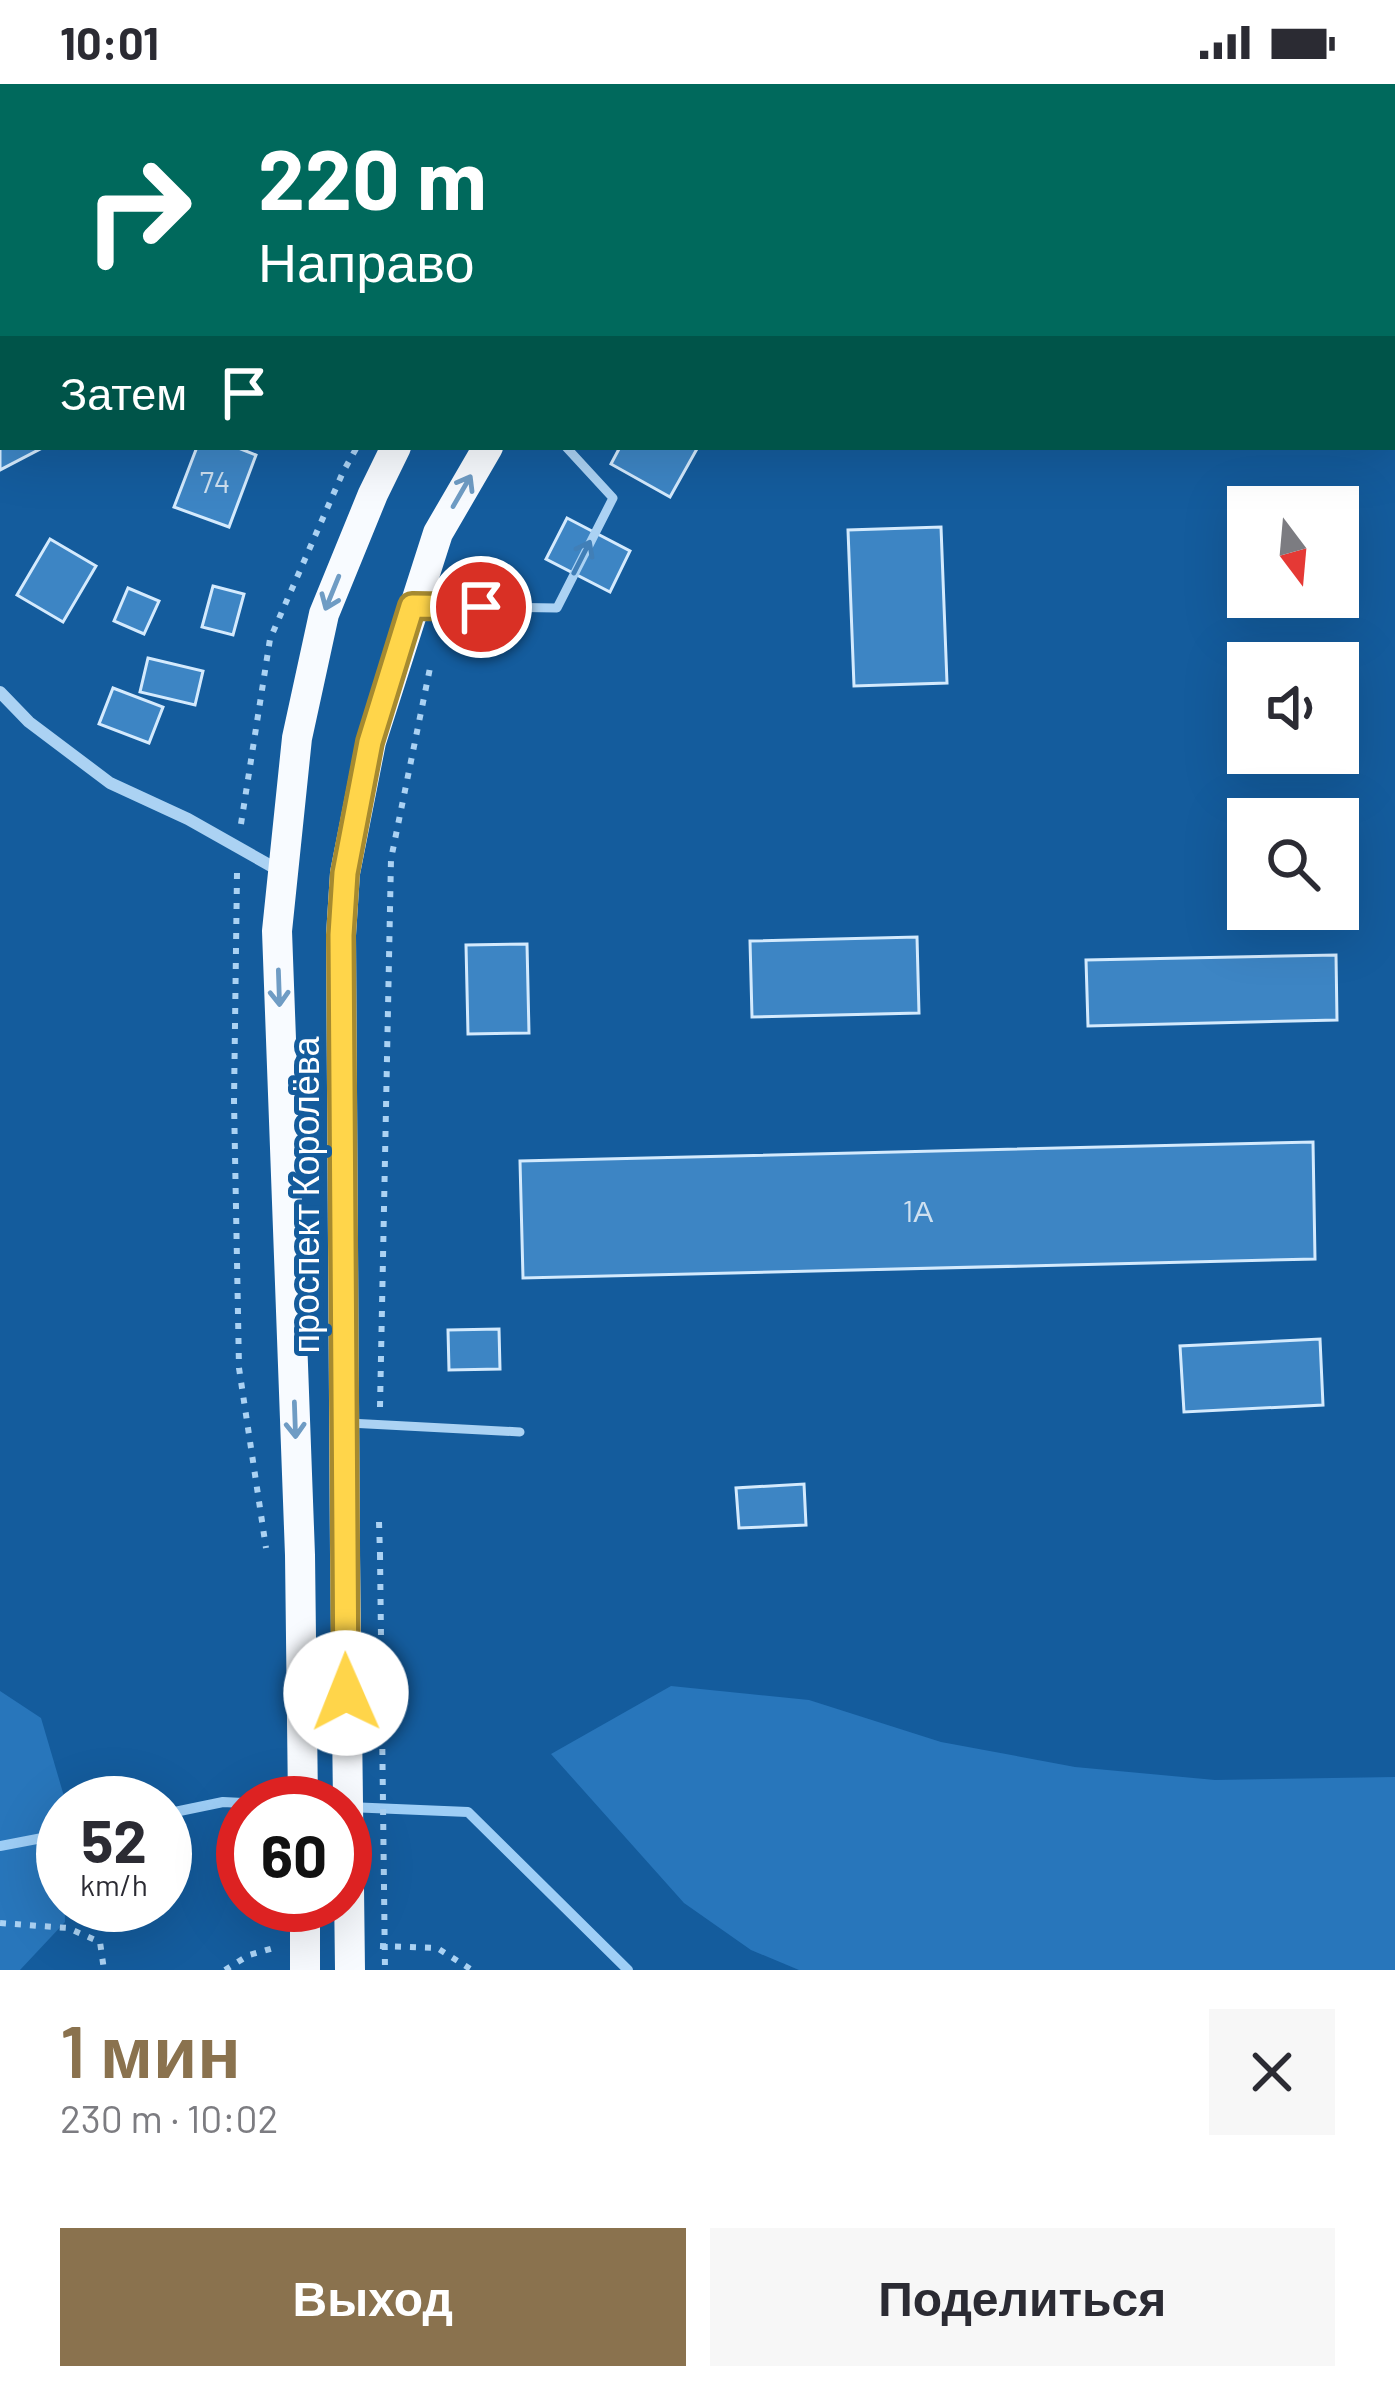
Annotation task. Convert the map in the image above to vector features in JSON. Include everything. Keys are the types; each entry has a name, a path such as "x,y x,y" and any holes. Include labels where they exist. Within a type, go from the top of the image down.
{"main road":[{"name":"проспект Королёва","path":"303,1776 300,1555 277,931 281,872 297,738 323,614 395,450"},
{"name":"проспект Королёва","path":"350,1970 341,935 345,873 370,742 428,606 438,533 486,450"},
{"path":"304,1932 305,1970"}],"street":[{"path":"0,692 29,722 110,783 188,819 281,872"}],"lane":[{"path":"428,606 556,608 613,498 569,450"},
{"path":"344,1423 520,1432"}],"path":[{"path":"379,1424 391,859 428,606"},
{"path":"379,1514 385,1970"},
{"path":"0,1923 68,1928 100,1942 104,1970"}],"shaded area":[{"path":"671,1686 809,1700 941,1742 1075,1767 1215,1780 1395,1777 1395,1970 799,1970 751,1950 684,1903 551,1754"},
{"path":"0,1691 41,1718 58,1776 36,1776 36,1932 56,1932 20,1970 0,1970"}],"building":[{"path":"0,450 38,450 0,470"},
{"path":"196,450 244,450 256,455 229,527 174,507"},
{"path":"618,450 696,450 670,497 611,464"},
{"path":"567,518 630,551 610,592 546,559"},
{"path":"941,527 947,683 854,686 848,530"},
{"path":"50,539 96,566 63,622 17,595"},
{"path":"213,586 244,594 233,635 202,627"},
{"path":"128,588 159,601 144,634 114,621"},
{"path":"148,658 203,671 195,705 140,692"},
{"path":"113,688 163,707 149,743 99,724"},
{"path":"917,937 919,1013 752,1017 750,941"},
{"path":"527,944 529,1033 468,1034 466,945"},
{"path":"1336,955 1337,1020 1088,1026 1086,960"},
{"path":"1313,1142 1315,1259 523,1278 520,1161"},
{"path":"499,1329 500,1369 449,1370 448,1330"},
{"path":"1320,1339 1323,1405 1184,1412 1180,1346"},
{"path":"804,1484 806,1525 739,1528 736,1488"}],"waterway":[{"path":"192,1808 216,1803"},
{"path":"372,1808 468,1812 628,1970"},
{"path":"0,1846 36,1839"}],"route":[{"path":"346,1693 341,935 345,873 370,742 412,606 481,607"}]}
